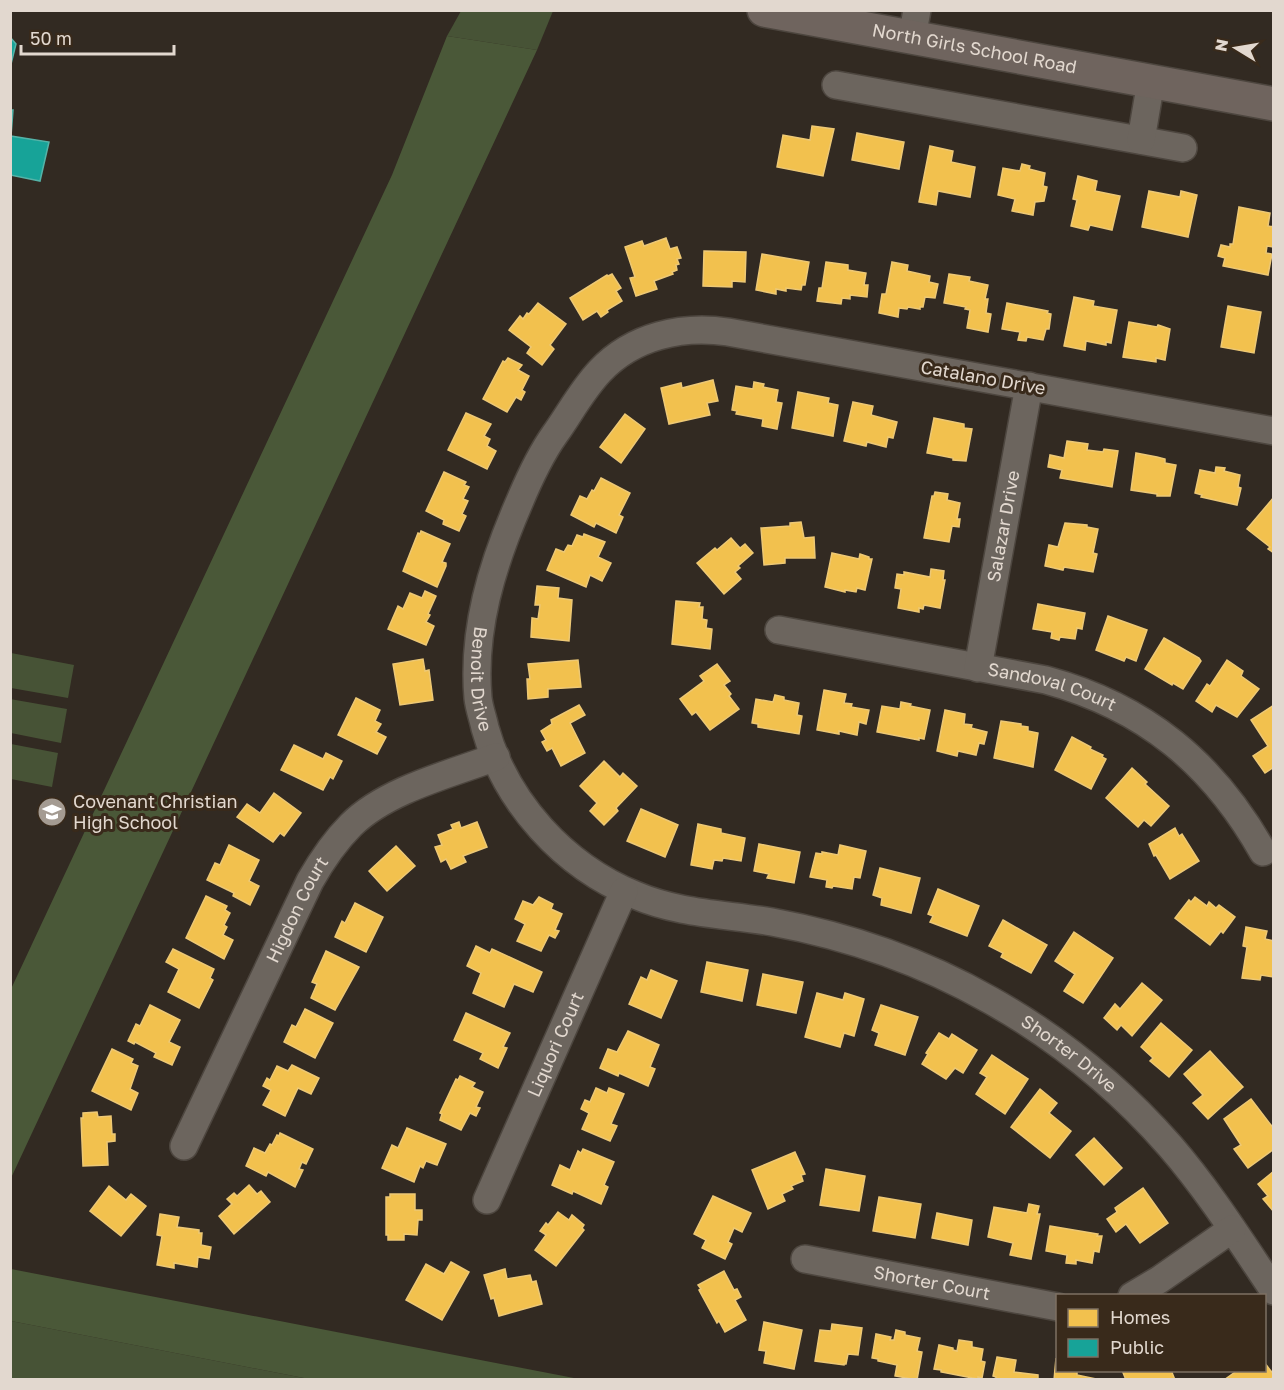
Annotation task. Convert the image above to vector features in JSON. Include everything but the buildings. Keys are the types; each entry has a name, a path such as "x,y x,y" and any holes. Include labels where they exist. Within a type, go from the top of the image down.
{"main road":[{"name":"North Girls School Road","path":"764,10 915,24 1151,81 1274,104"}],"street":[{"path":"1141,140 1151,81"},
{"path":"836,85 1183,148"},
{"name":"Catalano Drive","path":"693,329 728,332 1274,431"},
{"name":"Benoit Drive","path":"693,329 664,334 639,343 602,369 574,404 548,443 522,493 495,562 479,638 478,698 487,737 498,766 515,795 566,854 597,876 624,891 653,902 681,910 792,926"},
{"name":"Salazar Drive","path":"978,668 1029,386"},
{"name":"Sandoval Court","path":"779,630 1028,676 1074,689 1118,708 1150,726 1181,749 1222,789 1245,820 1263,852"},
{"name":"Higdon Court","path":"184,1146 310,881 337,840 358,819 384,802 410,789 496,757"},
{"name":"Liquori Court","path":"487,1200 624,891"},
{"name":"Shorter Drive","path":"792,926 870,947 917,964 990,1000 1033,1026 1098,1075 1156,1131 1182,1161 1232,1229 1271,1288"},
{"path":"1135,1294 1232,1229"},
{"name":"Shorter Court","path":"805,1259 1056,1307"}],"green space":[{"path":"461,11 553,11 537,50 447,36"},
{"path":"447,36 537,50 11,1178 11,989 392,175"},
{"path":"11,653 74,665 68,698 11,688"},
{"path":"10,699 67,709 61,743 11,733"},
{"path":"11,744 58,753 52,787 11,779"},
{"path":"10,1269 579,1379 309,1379 11,1321"},
{"path":"11,1321 309,1379 11,1379"}],"place":[{"name":"Covenant Christian High School","path":"52,812"}]}
